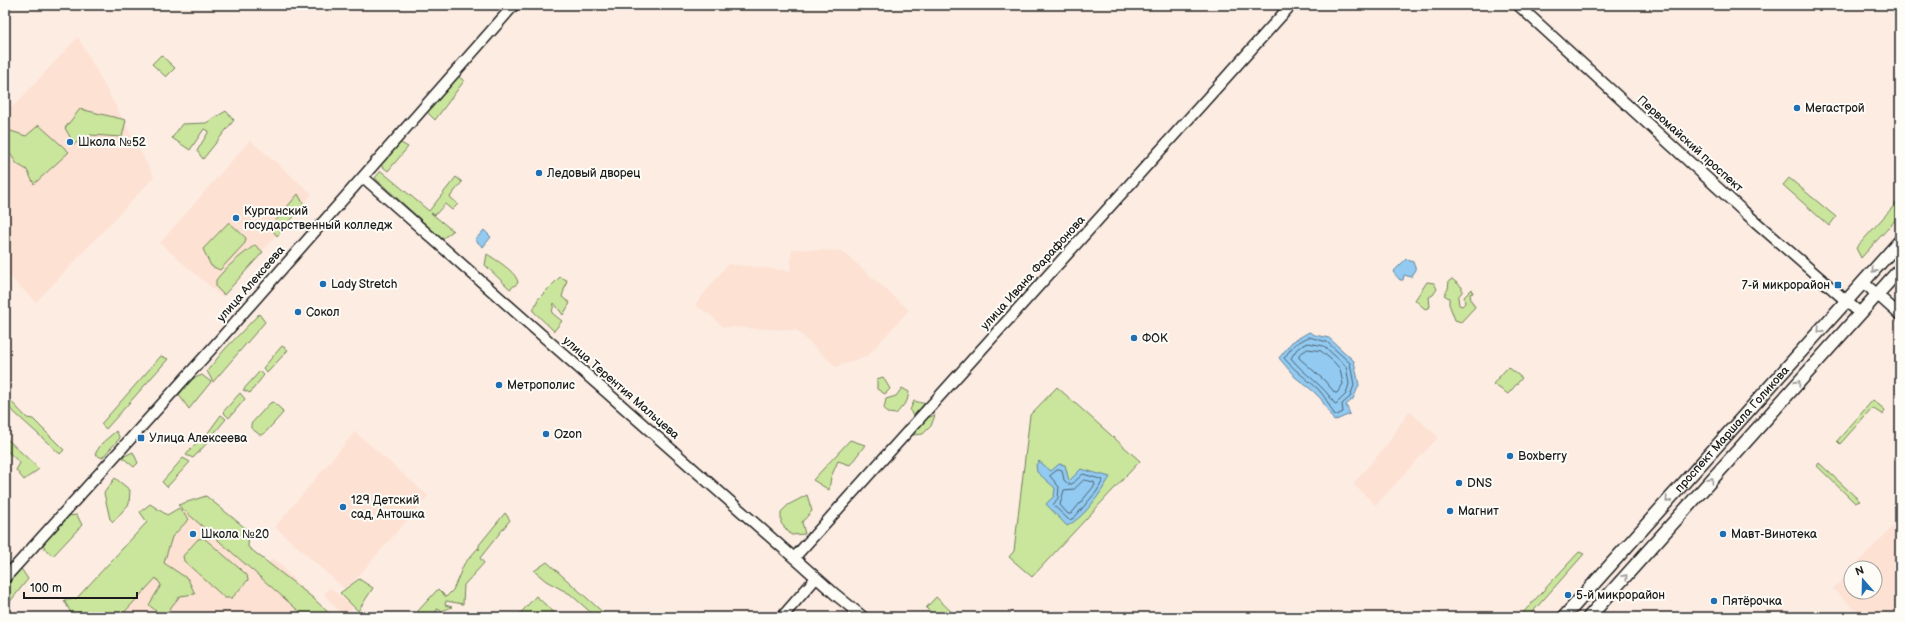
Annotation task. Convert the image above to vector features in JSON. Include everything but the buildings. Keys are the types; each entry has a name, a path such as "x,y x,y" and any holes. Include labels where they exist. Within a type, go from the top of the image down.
{"main road":[{"name":"проспект Маршала Голикова","path":"1564,617 1900,241"},
{"name":"проспект Маршала Голикова","path":"1589,617 1900,269"}],"street":[{"name":"улица Алексеева","path":"5,578 363,177 514,5"},
{"name":"улица Ивана Фарафонова","path":"794,558 1291,5"},
{"name":"Первомайский проспект","path":"1518,5 1742,210 1860,313"},
{"name":"улица Терентия Мальцева","path":"363,177 816,578 863,617"},
{"path":"1863,282 1900,315"},
{"path":"782,617 816,578"}],"shaded area":[{"name":"Школа №52","path":"78,37 154,177 36,302 5,272 5,102 13,107"},
{"name":"Курганский государственный колледж","path":"250,140 312,194 222,297 160,243"},
{"path":"792,249 842,251 909,310 868,355 836,367 796,330 723,327 712,316 695,305 728,264 790,271"},
{"path":"1409,411 1438,437 1376,505 1353,484 1387,445"},
{"path":"355,432 428,496 346,590 275,527"},
{"name":"Школа №20","path":"189,501 266,566 273,558 318,602 314,607 326,617 109,617 95,605"},
{"path":"1899,520 1900,617 1863,617 1845,600 1883,600 1883,560 1861,560"},
{"path":"1843,578 1843,598 1833,589"},
{"path":"330,588 341,597 347,596 354,604 351,610 362,617 344,617 324,594"}],"green space":[{"path":"161,55 175,68 166,77 152,64"},
{"path":"458,76 464,81 435,120 425,110"},
{"path":"80,109 126,120 122,137 90,135 74,144 65,128"},
{"path":"226,111 234,120 203,159 197,151 209,131 204,129 190,150 172,138 182,124 206,123"},
{"path":"39,125 69,152 34,184 27,170 17,164 5,146 5,129 26,136"},
{"path":"399,142 408,147 388,171 378,163"},
{"path":"381,171 429,211 456,177 462,182 450,197 458,204 452,210 445,204 435,215 431,213 453,231 442,239 375,178"},
{"path":"1789,178 1836,217 1829,226 1783,185"},
{"path":"298,194 304,205 277,236 270,227"},
{"path":"1900,199 1900,215 1861,258 1856,248"},
{"path":"229,222 246,238 245,243 220,270 211,266 203,249"},
{"path":"255,245 263,252 224,295 216,287 216,280 234,261"},
{"path":"487,254 510,271 517,279 518,283 510,289 485,265"},
{"path":"560,277 567,280 562,297 570,303 563,315 554,303 552,313 562,321 554,331 533,311 538,299"},
{"path":"1452,279 1462,287 1462,292 1458,297 1459,305 1462,306 1465,303 1464,297 1472,289 1473,293 1470,294 1471,300 1475,307 1461,322 1455,320 1449,304 1449,298 1444,295 1448,289 1449,281"},
{"path":"1427,282 1434,283 1437,289 1433,295 1429,297 1430,307 1425,309 1415,300"},
{"path":"259,314 265,322 213,382 207,371 225,349"},
{"path":"282,346 288,350 267,373 263,368"},
{"path":"161,356 168,359 106,429 101,424"},
{"path":"1508,367 1522,378 1508,394 1493,384"},
{"path":"260,371 264,375 250,393 243,390"},
{"path":"202,375 211,382 189,409 179,395 190,380"},
{"path":"883,377 890,389 885,394 877,389 877,379"},
{"path":"1057,387 1140,461 1032,577 1009,557 1014,551 1030,415"},
{"path":"902,388 909,392 907,401 896,414 888,413 884,408 886,399 896,396"},
{"path":"240,393 245,399 229,418 223,412"},
{"path":"5,395 27,418 33,419 64,450 60,454 5,404"},
{"path":"1873,400 1885,410 1883,415 1872,408 1840,444 1837,441"},
{"path":"914,401 930,405 924,419 935,415 931,426 923,434 913,435 917,425 910,410"},
{"path":"273,402 282,410 283,413 264,434 260,435 251,428 251,424 270,403"},
{"path":"221,415 226,419 211,437 207,434"},
{"path":"116,431 120,438 102,458 95,454 102,443"},
{"path":"202,436 209,441 193,458 186,455"},
{"path":"5,437 39,469 24,480 16,470 20,463 5,449"},
{"path":"850,440 865,445 850,465 838,461 831,477 829,490 813,480"},
{"path":"133,452 138,463 134,467 122,457"},
{"path":"183,458 190,462 167,487 162,482"},
{"path":"1819,463 1860,501 1855,503 1817,466"},
{"path":"115,478 130,490 129,504 113,522 110,519 104,493"},
{"path":"807,495 812,511 802,522 805,534 791,535 781,523 781,512 788,505"},
{"path":"206,496 249,531 248,547 313,598 333,617 297,617 301,613 178,505"},
{"path":"150,504 167,515 179,508 189,519 172,537 164,563 188,579 195,594 180,596 163,617 149,605 161,585 156,578 120,617 92,617 83,612 71,613 64,600 76,599 147,522 140,512"},
{"path":"505,513 510,520 480,558 484,563 464,585 463,604 446,601 445,605 452,607 442,611 437,609 435,617 420,617 418,611 438,589 446,597 453,590 464,564 478,548 479,550 479,545"},
{"path":"77,515 82,525 53,556 45,549 41,539 67,516"},
{"path":"204,538 247,575 248,580 232,598 225,598 184,561 183,556 198,539"},
{"path":"1579,552 1584,554 1528,617 1519,617"},
{"path":"547,562 608,617 596,617 570,594 546,581 534,571"},
{"path":"20,567 28,579 5,608 5,587"},
{"path":"359,579 373,588 358,611 340,593"},
{"path":"536,596 559,617 517,617"},
{"path":"936,597 957,617 936,617 926,608"}],"water":[{"path":"484,230 491,237 483,247 475,240"},
{"path":"1406,259 1413,262 1416,270 1411,277 1404,275 1403,280 1400,280 1393,272"},
{"path":"1309,332 1329,338 1354,361 1359,385 1353,399 1346,405 1350,414 1334,421 1321,399 1295,377 1279,358 1292,342"},
{"path":"1039,461 1051,471 1059,464 1065,465 1069,481 1081,469 1110,477 1097,498 1086,511 1067,526 1046,504 1054,496 1055,488 1037,472 1036,465"}],"place":[{"name":"Мегастрой","path":"1797,108"},
{"name":"Школа №52","path":"70,142"},
{"name":"Ледовый дворец","path":"539,173"},
{"name":"Курганский государственный колледж","path":"236,218"},
{"name":"Lady Stretch","path":"323,284"},
{"name":"7-й микрорайон","path":"1838,285"},
{"name":"Сокол","path":"298,312"},
{"name":"ФОК","path":"1134,338"},
{"name":"Метрополис","path":"499,385"},
{"name":"Ozon","path":"546,434"},
{"name":"Улица Алексеева","path":"141,438"},
{"name":"Boxberry","path":"1510,456"},
{"name":"DNS","path":"1459,483"},
{"name":"129 Детский сад, Антошка","path":"343,507"},
{"name":"Магнит","path":"1450,511"},
{"name":"Школа №20","path":"193,534"},
{"name":"Мавт-Винотека","path":"1723,534"},
{"name":"5-й микрорайон","path":"1568,595"},
{"name":"Пятёрочка","path":"1714,601"}]}
